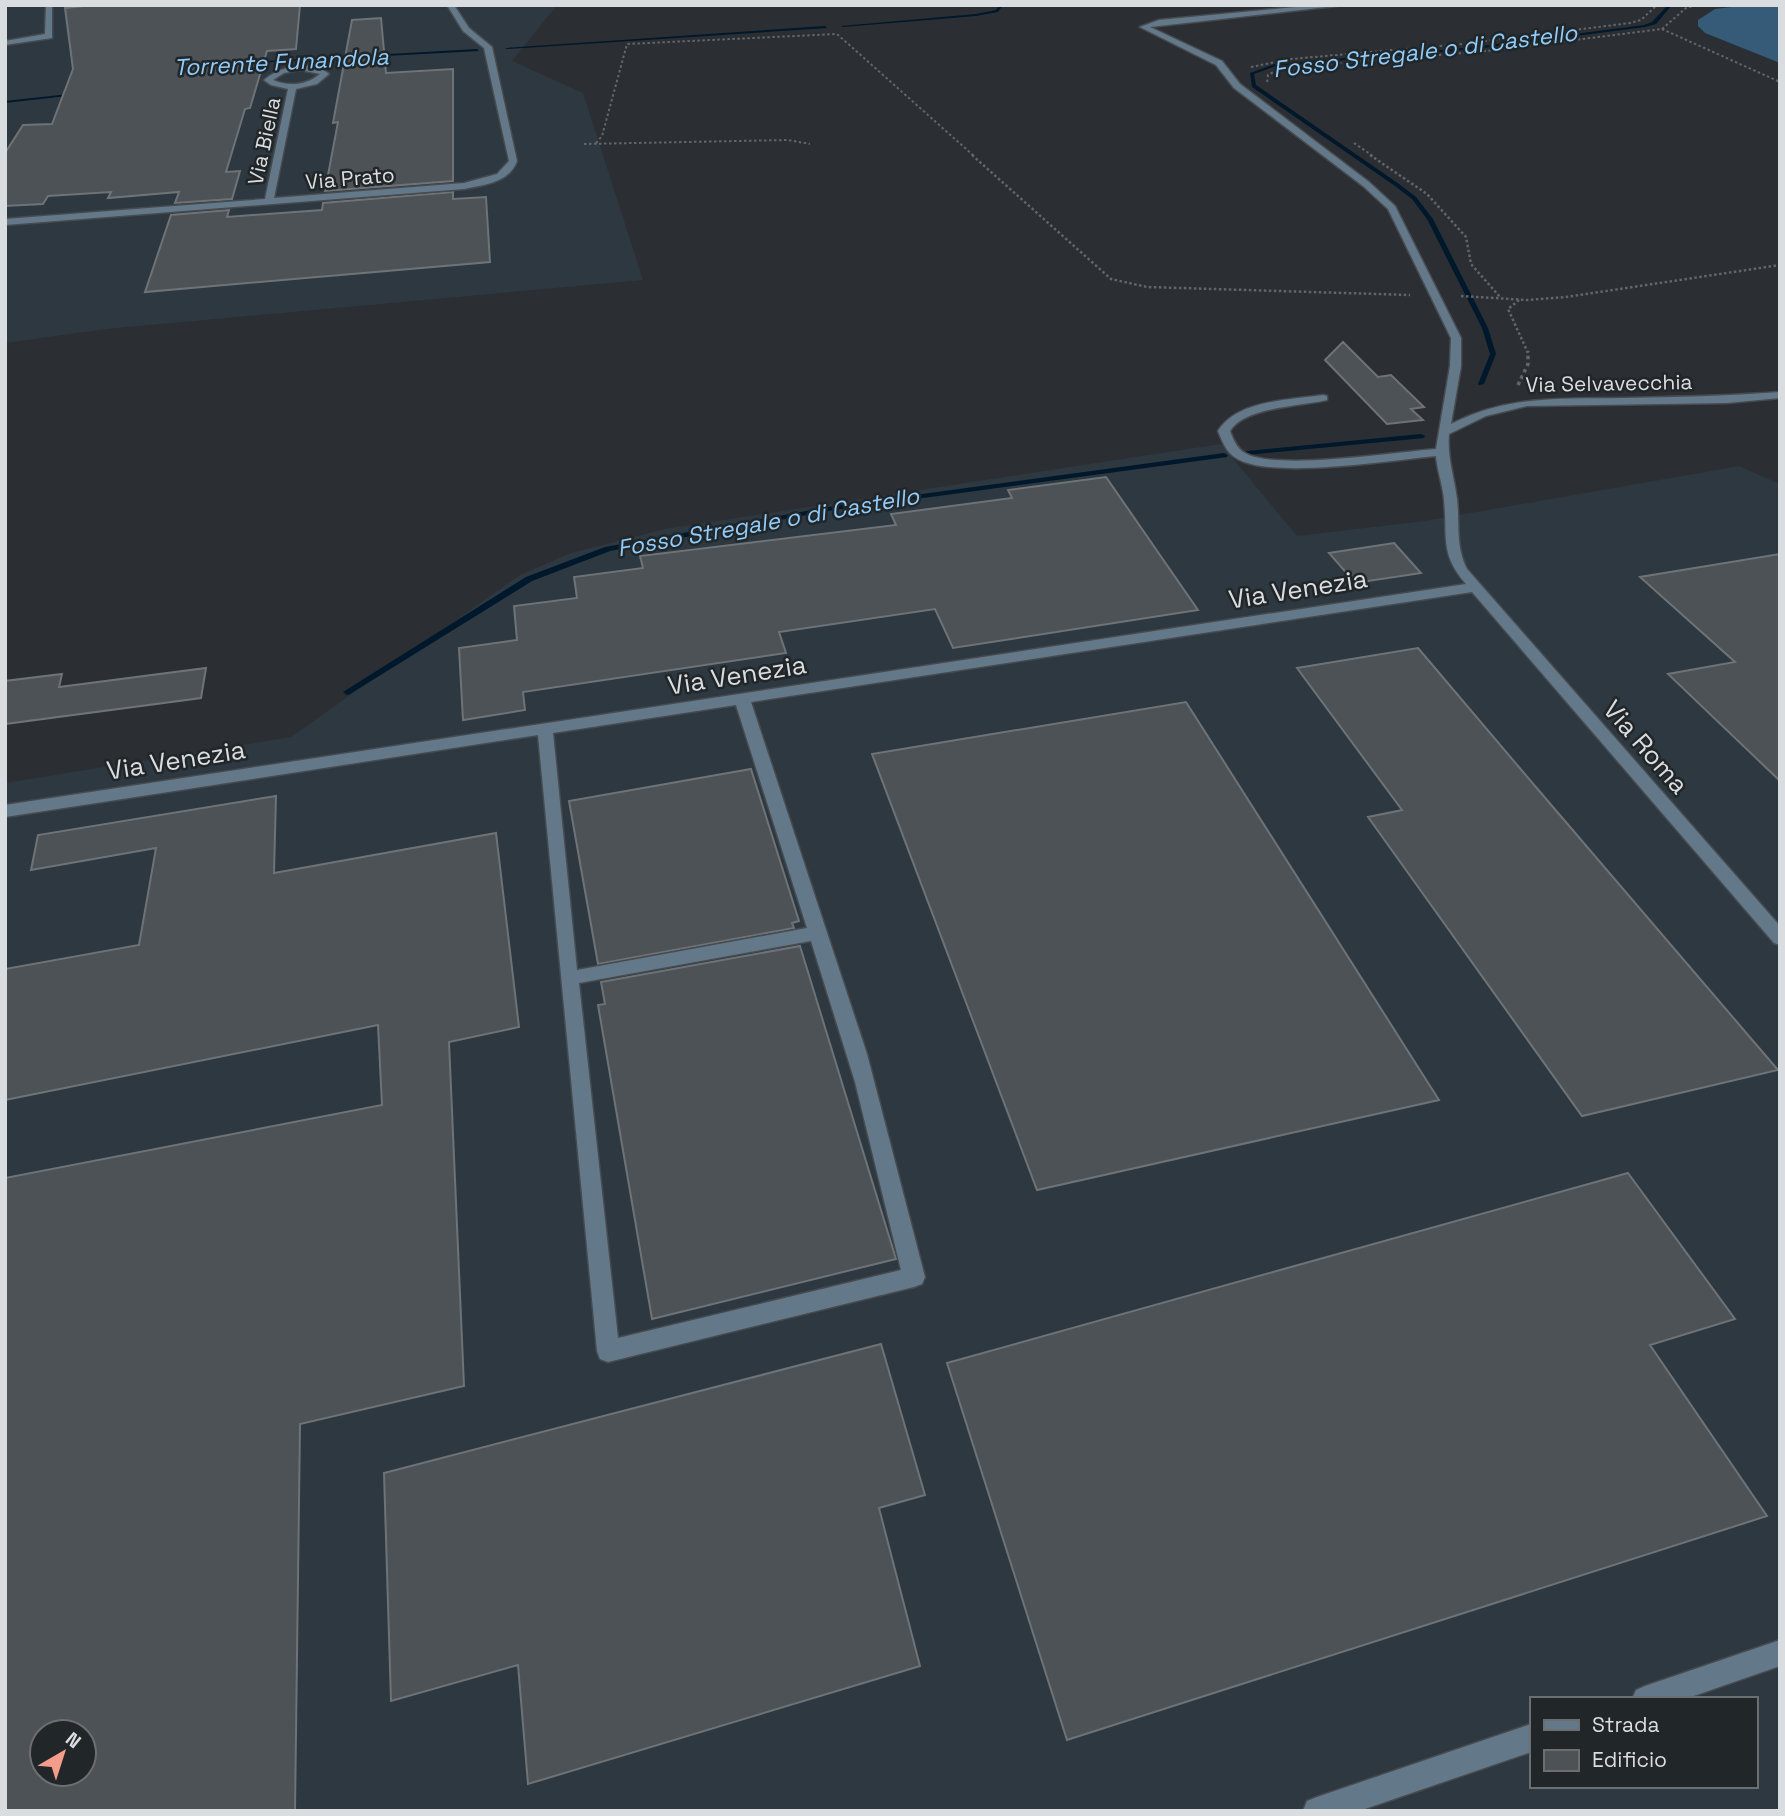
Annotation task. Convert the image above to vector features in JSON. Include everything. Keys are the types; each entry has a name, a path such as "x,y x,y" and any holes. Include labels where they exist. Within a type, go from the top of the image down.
{"street":[{"path":"5,43 50,36 49,5"},
{"name":"Via Prato","path":"5,222 464,186 490,180 510,170 513,161 488,47 466,29 450,5"},
{"path":"1205,11 1215,16 1340,5"},
{"name":"Via Roma","path":"1215,16 1159,22 1144,27 1200,51 1219,63 1233,80 1366,184 1392,208 1456,338 1457,355 1448,394 1441,452 1451,508 1448,542 1461,569 1780,938"},
{"name":"Via Biella","path":"300,68 318,70 325,74 320,80 293,86 275,85 268,80 274,74 300,68"},
{"name":"Via Biella","path":"269,202 293,86"},
{"name":"Via Selvavecchia","path":"1444,432 1482,413 1527,403 1727,400 1780,395"},
{"path":"1323,398 1249,412 1229,421 1224,431 1230,445 1242,457 1270,465 1441,452"},
{"name":"Via Venezia","path":"5,811 1476,587"},
{"path":"545,729 608,1351 914,1277 858,1058 742,699"},
{"path":"569,978 818,933"},
{"path":"1651,1697 1780,1653"},
{"path":"1317,1811 1530,1738"}],"path":[{"path":"1233,80 1241,70 1265,62 1462,44 1630,23 1641,20 1657,5"},
{"path":"1662,29 1686,8 1697,5"},
{"path":"1271,85 1266,81 1268,75 1281,68 1487,51 1662,29 1780,82"},
{"path":"596,143 602,136 627,44 836,34 1111,279 1147,287 1435,295"},
{"path":"584,144 788,140 810,144"},
{"path":"1352,142 1427,194 1466,237 1471,264 1501,298"},
{"path":"1458,296 1520,299 1566,297 1780,265"},
{"path":"1516,388 1528,370 1531,356 1508,309 1520,299"}],"shaded area":[{"path":"5,5 557,5 512,61 583,93 643,280 106,329 5,343"},
{"path":"1780,5 1780,63 1705,33 1698,26 1698,20 1715,9"},
{"path":"1221,444 1297,536 1425,521 1739,466 1780,484 1780,1811 5,1811 5,783 291,737 520,575 571,553 665,529"}],"building":[{"path":"93,5 300,5 296,49 267,51 250,108 245,109 226,172 240,171 232,199 175,203 179,192 108,198 111,192 48,196 43,204 5,206 5,153 23,125 52,124 73,69 65,8"},
{"path":"381,18 386,73 453,69 453,181 325,191 338,122 333,123 352,20"},
{"path":"453,192 453,199 486,197 490,262 145,292 171,215 229,210 227,217 322,210 323,203"},
{"path":"1343,342 1378,377 1391,375 1424,407 1411,409 1423,420 1387,424 1325,360"},
{"path":"1106,477 1198,610 953,648 935,609 779,632 786,653 523,692 525,710 463,720 459,648 517,640 514,606 577,598 574,577 643,568 640,556 896,525 891,514 1012,498 1008,490"},
{"path":"1394,543 1421,573 1355,583 1329,553"},
{"path":"1780,554 1780,781 1668,674 1735,662 1640,577"},
{"path":"1418,648 1778,1070 1582,1116 1368,817 1402,810 1297,668"},
{"path":"206,668 201,698 5,724 5,681 62,674 59,687"},
{"path":"1186,702 1439,1100 1037,1190 872,754"},
{"path":"751,769 799,921 792,923 794,928 598,964 569,801"},
{"path":"276,796 274,873 496,833 519,1027 449,1042 464,1386 300,1424 295,1811 5,1811 5,1178 382,1105 378,1025 5,1100 5,969 139,945 156,848 31,870 38,835"},
{"path":"800,946 896,1259 652,1319 598,1005 605,1004 601,982"},
{"path":"1628,1173 1735,1319 1650,1345 1767,1516 1067,1740 947,1363"},
{"path":"881,1344 925,1495 879,1508 920,1666 528,1784 518,1665 391,1701 384,1473"}],"waterway":[{"name":"Torrente Funandola","path":"843,26 976,15 997,11 1001,5"},
{"name":"Fosso Stregale o di Castello","path":"1481,384 1493,354 1485,328 1430,219 1414,198 1397,185 1254,86 1252,73 1275,65 1475,48 1645,26 1654,23 1670,5"},
{"name":"Torrente Funandola","path":"507,48 825,27"},
{"name":"Torrente Funandola","path":"252,62 477,50"},
{"name":"Torrente Funandola","path":"5,102 76,94"},
{"name":"Fosso Stregale o di Castello","path":"1247,453 1421,436"},
{"name":"Fosso Stregale o di Castello","path":"347,692 529,579 608,549 834,508 1224,455"}]}
